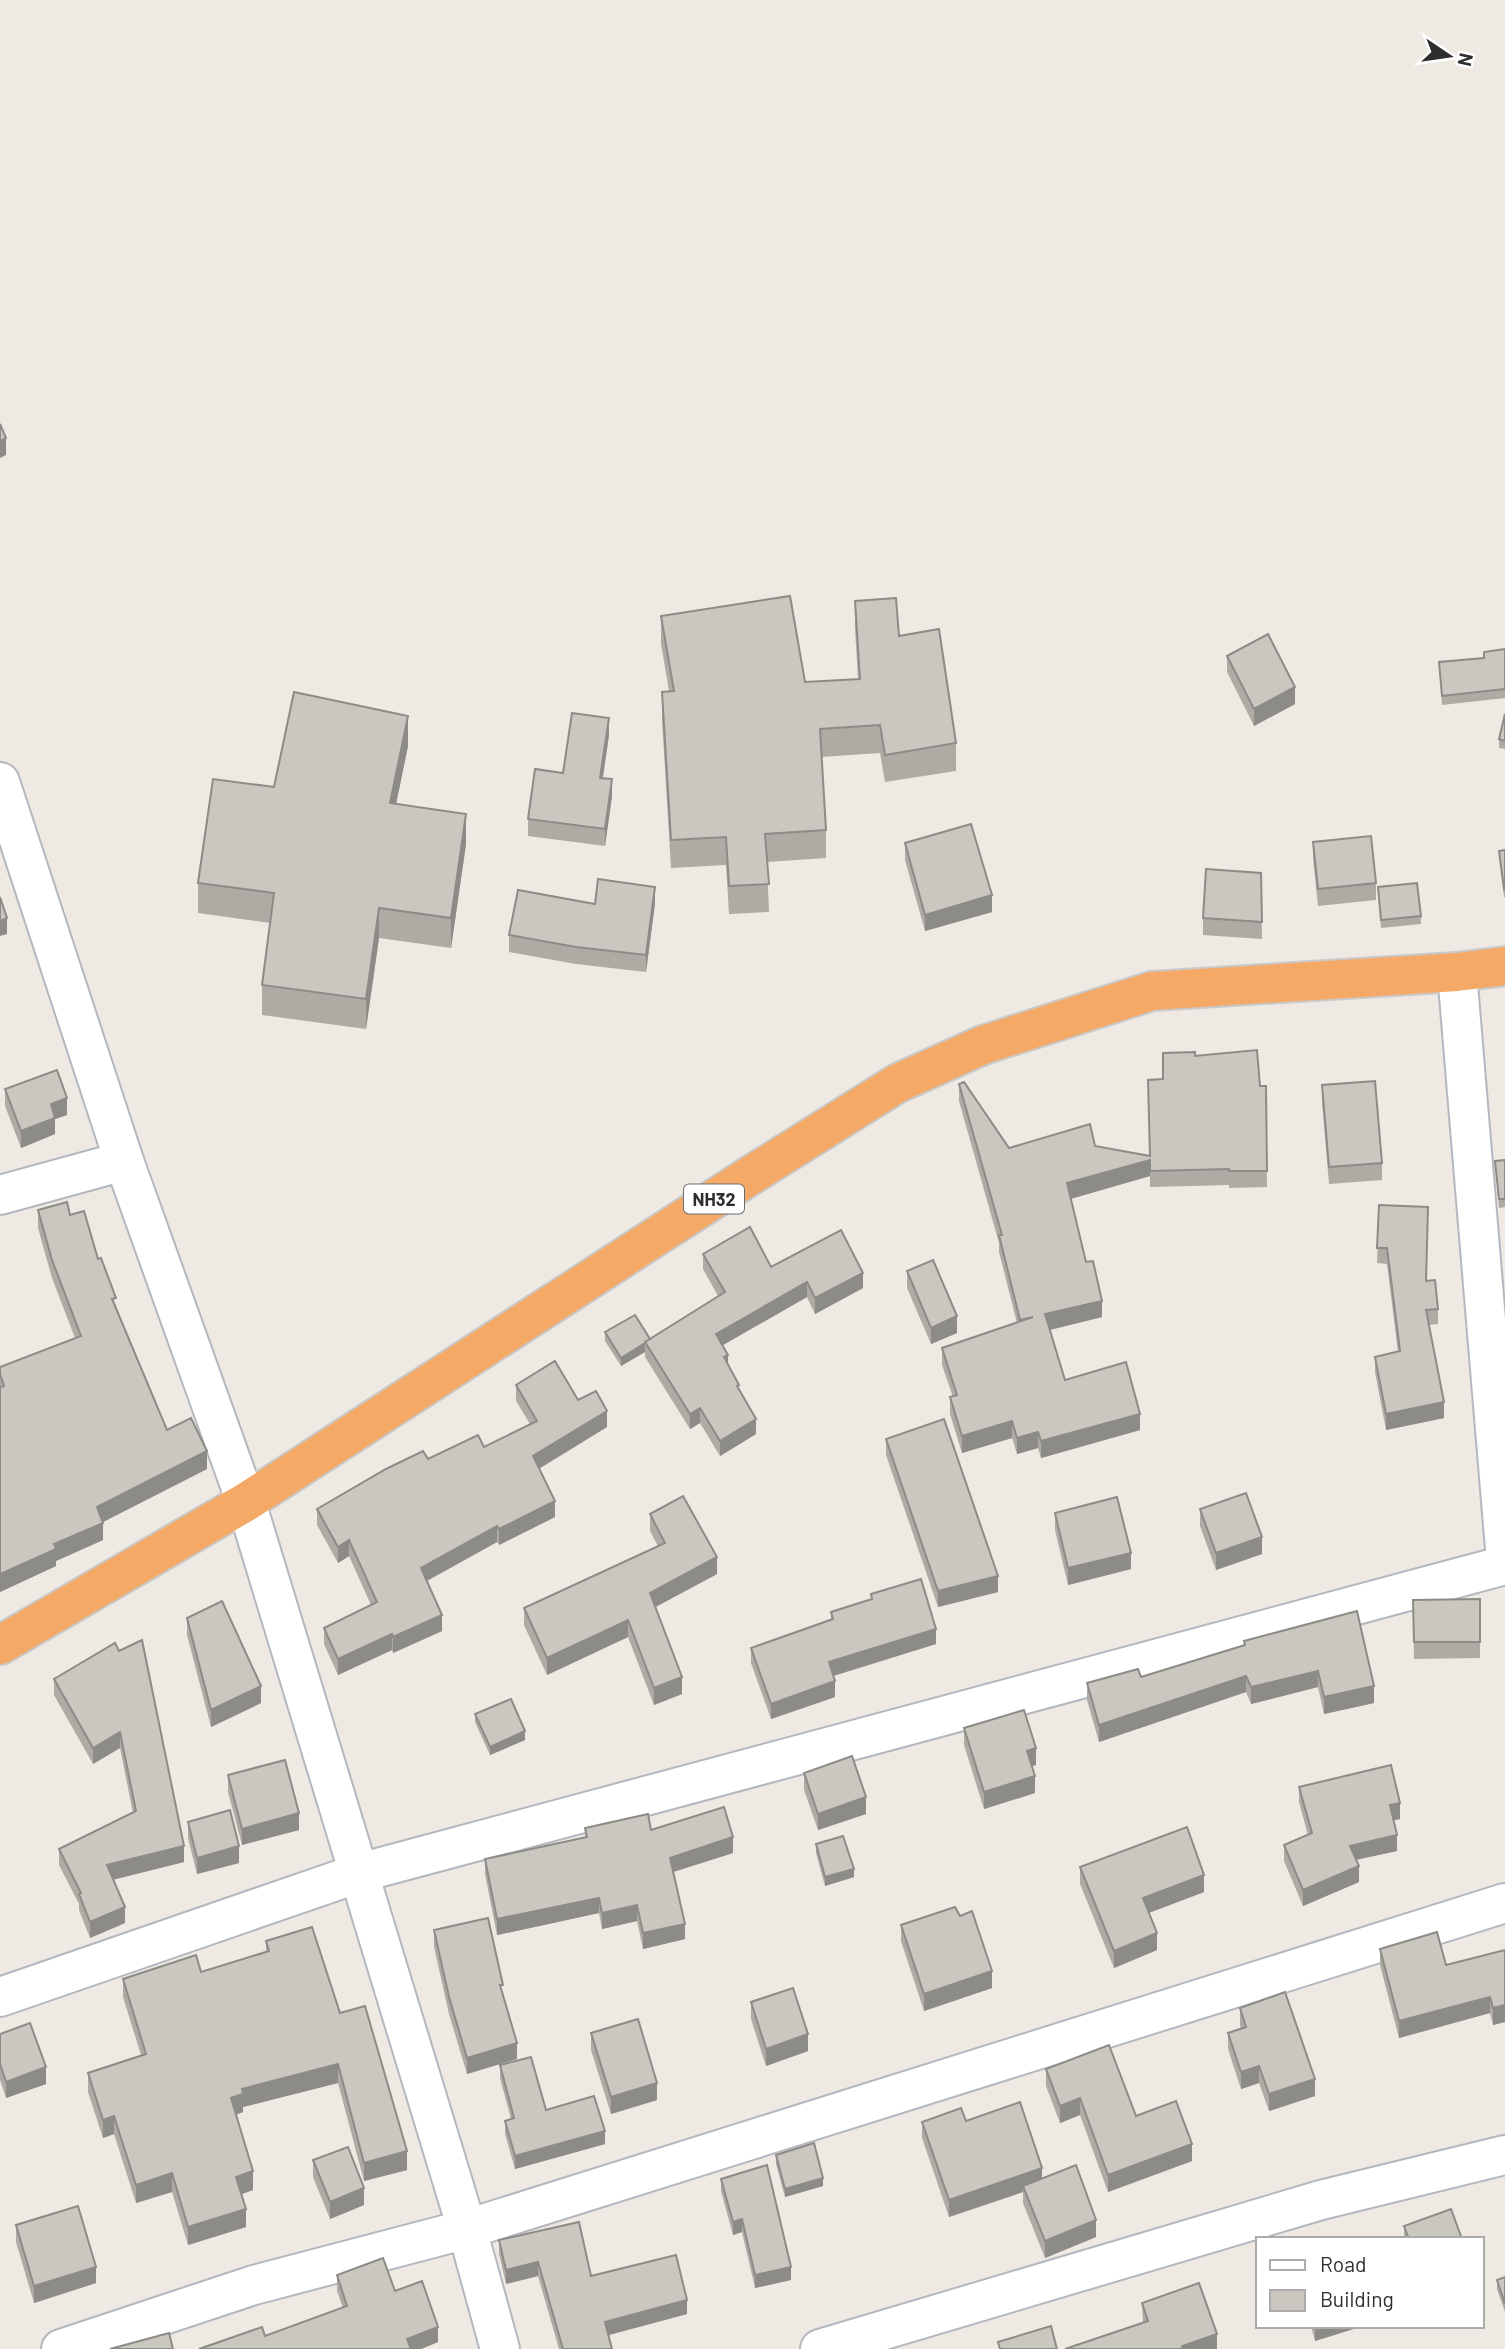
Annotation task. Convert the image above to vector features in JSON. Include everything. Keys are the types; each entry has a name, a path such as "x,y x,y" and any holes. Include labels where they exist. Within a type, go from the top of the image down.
{"highway":[{"name":"NH32","path":"0,1645 246,1502 898,1083 983,1045 1152,992 1457,972 1505,966"}],"street":[{"path":"0,782 124,1161 246,1502 467,2229 500,2349"},
{"path":"1457,972 1495,1303 1505,1549"},
{"path":"0,1195 124,1161"},
{"path":"0,1997 359,1873 1505,1564"},
{"path":"61,2349 254,2286 467,2229 1505,1903"},
{"path":"820,2349 1321,2200 1505,2155"}],"building":[{"path":"0,424 6,438 0,441"},
{"path":"790,596 805,682 860,679 855,601 896,598 899,636 939,629 956,743 885,755 880,725 820,729 826,830 765,834 769,884 729,886 726,837 671,840 662,692 674,691 661,616"},
{"path":"1268,634 1295,687 1254,709 1227,656"},
{"path":"1505,649 1505,689 1442,696 1439,662 1484,658 1484,652"},
{"path":"294,692 408,716 390,803 466,814 451,918 379,908 366,999 262,985 274,893 198,883 213,779 274,787"},
{"path":"572,713 609,718 600,778 612,779 605,829 528,819 535,769 563,773"},
{"path":"1505,714 1505,741 1499,739"},
{"path":"971,824 992,895 925,915 905,843"},
{"path":"1371,836 1376,883 1318,889 1313,842"},
{"path":"1505,850 1505,888 1504,889 1499,851"},
{"path":"1206,869 1261,873 1262,922 1203,918"},
{"path":"598,879 655,887 646,955 576,947 509,935 518,890 595,904"},
{"path":"1417,883 1421,916 1381,920 1378,887"},
{"path":"0,897 7,918 0,921"},
{"path":"1257,1050 1260,1086 1266,1086 1267,1171 1150,1171 1150,1160 1067,1183 1086,1262 1093,1261 1102,1301 1045,1314 1065,1380 1126,1362 1140,1414 1041,1441 1038,1432 1017,1438 1012,1421 962,1436 950,1397 957,1395 942,1348 1033,1317 1020,1320 999,1235 1002,1235 959,1084 964,1082 1009,1148 1090,1124 1095,1146 1150,1156 1148,1080 1163,1079 1163,1053 1195,1052 1195,1056"},
{"path":"57,1070 67,1098 51,1104 55,1118 21,1131 5,1089"},
{"path":"1375,1081 1382,1163 1329,1167 1322,1085"},
{"path":"1505,1160 1505,1199 1499,1199 1495,1161"},
{"path":"67,1202 70,1215 84,1211 98,1259 101,1258 116,1298 112,1299 167,1430 191,1418 207,1451 97,1507 103,1523 54,1544 56,1549 0,1574 0,1387 4,1386 0,1367 81,1336 52,1260 38,1210"},
{"path":"1379,1205 1428,1207 1426,1281 1435,1280 1438,1309 1426,1310 1444,1402 1386,1414 1375,1357 1400,1351 1387,1248 1377,1248"},
{"path":"750,1227 771,1267 841,1230 863,1273 815,1298 807,1282 716,1334 728,1355 724,1357 739,1385 737,1386 756,1419 720,1441 700,1408 690,1414 645,1342 725,1292 703,1254"},
{"path":"933,1260 957,1316 931,1328 907,1271"},
{"path":"635,1315 650,1339 621,1358 605,1332"},
{"path":"555,1361 578,1400 596,1391 607,1411 533,1456 555,1501 499,1529 497,1526 421,1568 442,1615 338,1659 324,1628 377,1602 349,1540 338,1547 317,1509 423,1451 428,1459 478,1435 484,1447 537,1421 516,1385"},
{"path":"944,1419 998,1576 938,1591 886,1439"},
{"path":"1246,1493 1262,1537 1216,1553 1200,1509"},
{"path":"683,1496 717,1557 650,1593 682,1677 654,1688 628,1620 547,1658 524,1608 665,1543 650,1514"},
{"path":"1117,1497 1131,1553 1068,1568 1055,1513"},
{"path":"921,1579 936,1629 829,1662 835,1681 771,1704 751,1648 833,1619 831,1612 872,1599 871,1594"},
{"path":"1480,1599 1480,1642 1414,1642 1413,1600"},
{"path":"222,1601 261,1686 211,1710 187,1618"},
{"path":"1357,1611 1374,1686 1324,1697 1318,1671 1251,1687 1246,1676 1099,1725 1087,1683 1138,1669 1141,1677 1245,1645 1244,1641"},
{"path":"142,1640 184,1846 107,1865 125,1907 90,1922 79,1894 81,1893 59,1849 136,1811 120,1732 93,1748 54,1679 115,1643 119,1651"},
{"path":"511,1699 525,1731 490,1747 475,1714"},
{"path":"1024,1710 1036,1748 1027,1751 1035,1776 984,1792 964,1728"},
{"path":"852,1756 866,1797 818,1814 804,1773"},
{"path":"285,1760 299,1813 242,1829 228,1775"},
{"path":"1391,1765 1400,1803 1390,1805 1397,1835 1350,1846 1359,1866 1303,1890 1284,1845 1312,1833 1299,1787"},
{"path":"724,1807 733,1837 670,1858 685,1924 643,1933 637,1905 602,1913 599,1898 497,1919 485,1859 587,1837 585,1828 648,1814 651,1830"},
{"path":"230,1810 239,1846 197,1858 188,1822"},
{"path":"1187,1827 1204,1875 1143,1898 1157,1933 1114,1951 1080,1867"},
{"path":"843,1836 854,1869 825,1877 816,1844"},
{"path":"955,1907 960,1916 972,1911 992,1971 924,1994 901,1925"},
{"path":"488,1918 503,1985 500,1985 517,2043 467,2058 449,1997 434,1930"},
{"path":"312,1927 340,2013 365,2006 407,2151 364,2163 338,2064 242,2089 243,2094 231,2098 253,2171 236,2177 246,2209 188,2227 172,2173 136,2185 114,2116 103,2120 88,2073 146,2054 123,1979 196,1955 201,1972 269,1951 266,1941"},
{"path":"1437,1932 1446,1965 1505,1950 1505,2005 1493,2008 1490,1997 1399,2021 1380,1949"},
{"path":"793,1988 808,2034 766,2049 751,2002"},
{"path":"1285,1992 1315,2079 1269,2094 1259,2066 1241,2072 1228,2033 1246,2027 1240,2008"},
{"path":"638,2019 657,2083 611,2097 591,2033"},
{"path":"30,2023 46,2067 6,2082 0,2064 0,2034"},
{"path":"1109,2045 1136,2116 1176,2101 1192,2144 1108,2175 1080,2098 1060,2106 1046,2069"},
{"path":"531,2057 546,2110 594,2096 605,2131 515,2156 505,2121 514,2118 500,2065"},
{"path":"1020,2102 1042,2168 949,2200 922,2122 961,2108 966,2121"},
{"path":"814,2143 823,2178 785,2189 776,2155"},
{"path":"348,2147 364,2188 330,2202 313,2160"},
{"path":"767,2165 791,2267 755,2275 742,2219 733,2222 721,2179"},
{"path":"1076,2165 1096,2220 1045,2241 1023,2186"},
{"path":"78,2206 96,2267 34,2286 16,2225"},
{"path":"1451,2209 1461,2237 1408,2237 1404,2226"},
{"path":"579,2222 591,2276 676,2255 687,2300 605,2322 612,2349 563,2349 538,2262 506,2270 499,2240"},
{"path":"383,2258 395,2291 422,2281 438,2327 407,2339 411,2349 199,2349 262,2327 265,2336 347,2306 337,2275"},
{"path":"1505,2277 1505,2304 1497,2280"},
{"path":"1199,2283 1217,2334 1182,2346 1183,2349 1065,2349 1148,2321 1142,2303"},
{"path":"1051,2326 1057,2349 1000,2349 998,2342"},
{"path":"169,2333 173,2349 110,2349"}]}
